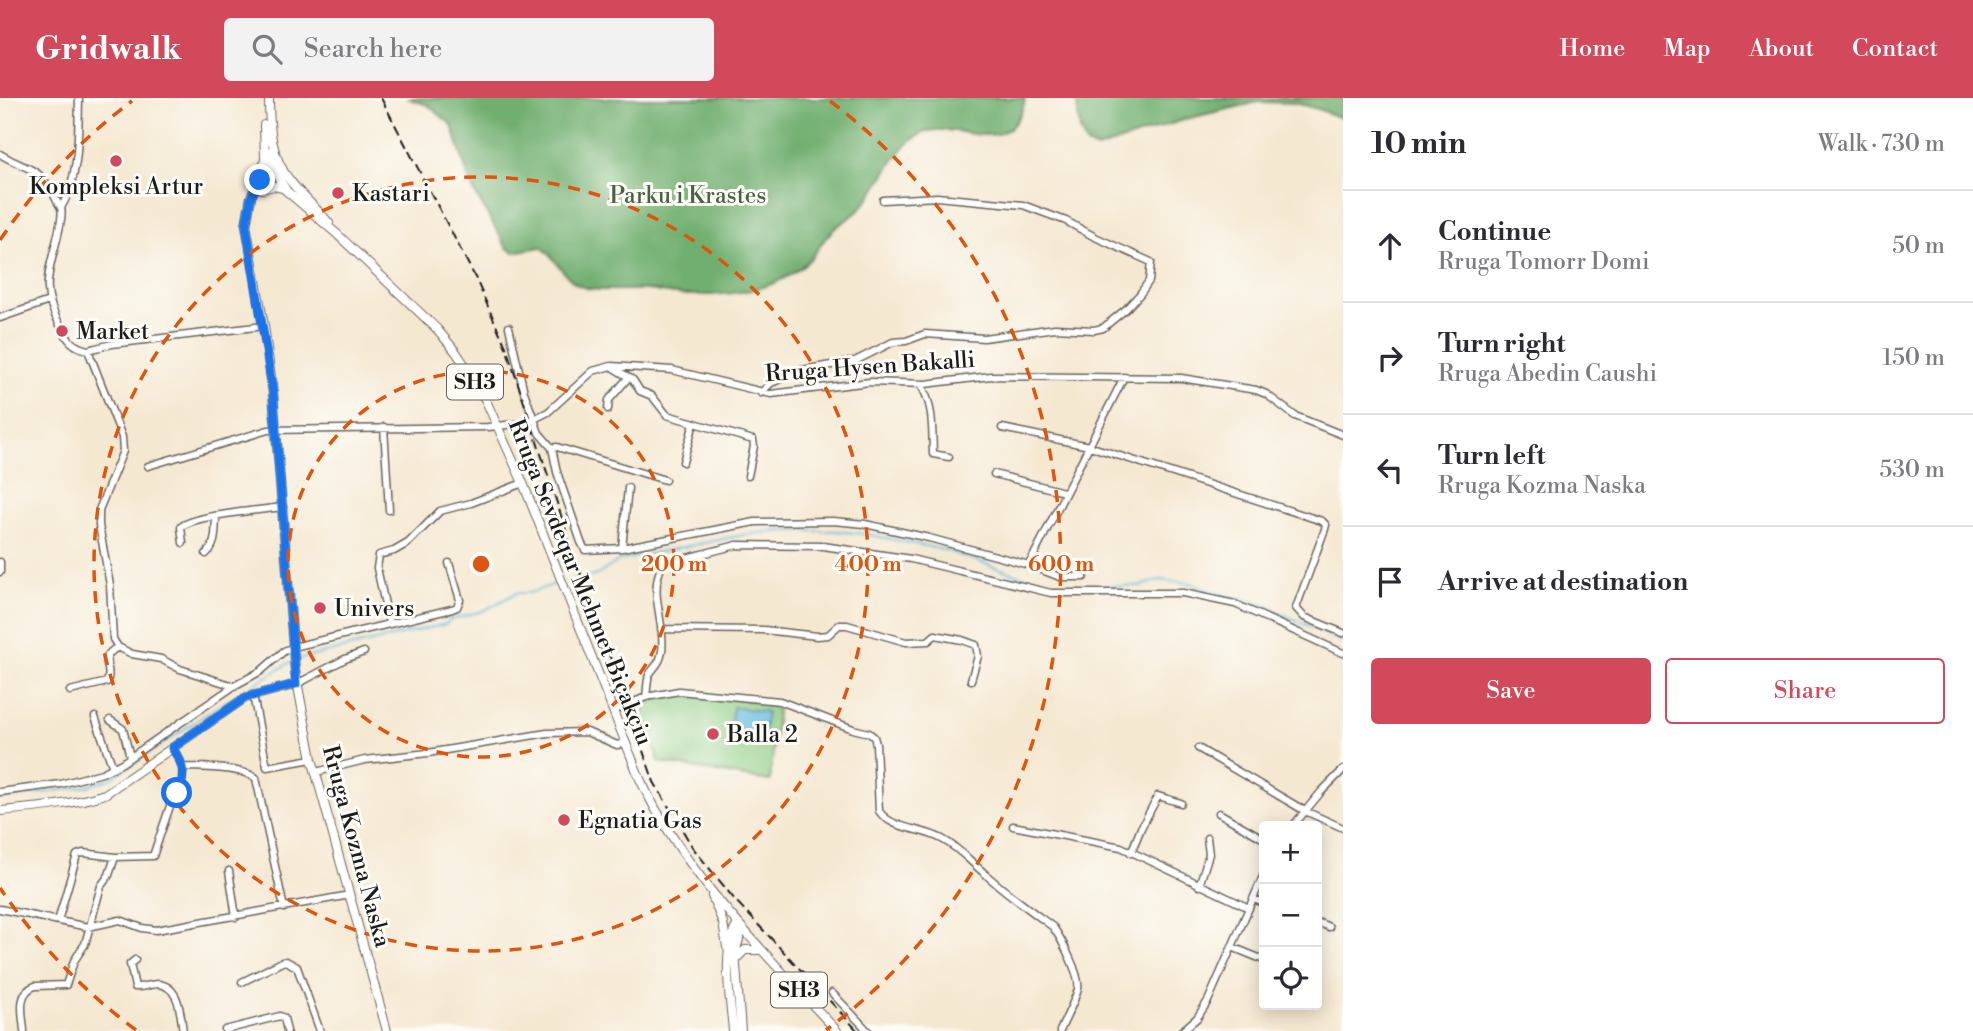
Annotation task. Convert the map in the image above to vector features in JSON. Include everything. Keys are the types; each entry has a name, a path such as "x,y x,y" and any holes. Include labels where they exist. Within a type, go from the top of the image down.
{"main road":[{"name":"SH3","path":"268,98 265,138 288,192 337,234"},
{"name":"SH3","path":"268,98 269,128 279,173 337,234"},
{"path":"261,184 265,138"},
{"path":"279,173 253,192 246,218 264,326 276,429 293,650"},
{"path":"261,184 288,192"},
{"name":"Rruga Sevdeqar Mehmet Biçakçiu","path":"337,234 437,329 461,360 487,402 523,483 613,712 659,818 711,894 740,927"},
{"name":"Rruga Kozma Naska","path":"293,650 296,684 312,759 387,1031"},
{"path":"0,811 40,808 105,794 253,695 296,684"},
{"path":"711,894 732,959 741,1031"},
{"name":"SH3","path":"740,927 837,1031"},
{"path":"733,1031 732,959 740,927"},
{"path":"732,959 745,950 761,950"}],"street":[{"path":"79,98 76,157 47,272 49,302 70,343 88,350 112,344 264,326"},
{"path":"0,154 44,177 61,208"},
{"path":"761,393 771,383 802,370 855,361 893,342 906,341 925,334 984,338 1055,328 1102,328 1126,309 1149,281 1151,262 1046,212 1023,205 937,197 883,200"},
{"path":"0,318 49,302"},
{"path":"509,327 524,391 539,433 552,448 556,472 583,548 594,551 622,548 755,523 833,521 906,532 1029,565 1060,577 1084,576"},
{"path":"88,350 122,437 123,451 99,510 99,525 110,585 113,639 118,647 132,654 161,659 180,670 234,687"},
{"path":"148,466 276,429 498,426 535,420 548,412 593,371 611,366 633,380 640,391 652,396 667,415 753,440 748,476"},
{"name":"Rruga Hysen Bakalli","path":"611,366 672,370 761,393 784,393 870,382 920,383 991,376 1181,378 1246,388 1266,394 1295,416 1343,435"},
{"path":"1029,565 1124,377"},
{"path":"608,409 609,400 628,378"},
{"path":"920,383 927,394 931,414 933,454 949,457"},
{"path":"683,462 694,423"},
{"path":"384,427 389,510"},
{"path":"1002,428 1089,446 1322,521 1325,525 1323,536 1296,608 1304,617 1343,633"},
{"path":"552,448 557,447 665,481"},
{"path":"993,474 1065,492"},
{"path":"389,623 377,568 379,555 408,543 440,512 523,483"},
{"path":"622,548 628,488"},
{"path":"183,543 181,525 198,519 283,507"},
{"path":"206,554 212,549 215,538 216,517"},
{"path":"646,697 649,675 659,665 662,650 657,575 663,564 737,545 823,546 911,559 1051,593 1183,593 1235,604 1343,653"},
{"path":"0,562 0,572"},
{"path":"0,792 87,779 113,768 261,671 284,651 457,607 460,593 449,563"},
{"path":"661,629 764,631 817,636 828,635 839,625 847,625 906,642 928,641 934,635 976,645 978,656 971,680"},
{"path":"71,691 109,680 108,652 118,647"},
{"path":"296,684 364,652"},
{"path":"613,712 646,697 679,691 780,701 869,733 876,744 881,815 894,824 929,832 955,846 1059,934 1078,982 1076,994 1060,1031"},
{"path":"253,695 267,767 312,759"},
{"path":"95,716 113,768"},
{"path":"110,720 123,729 130,757"},
{"path":"316,772 365,760 428,753 547,733 587,732 617,745 626,743"},
{"path":"58,921 77,855 153,856 170,806 181,785 183,767 172,748"},
{"path":"1198,748 1305,811 1343,828"},
{"path":"183,767 209,767 250,774 256,778 284,908"},
{"path":"1297,821 1343,770"},
{"path":"1131,853 1158,796 1181,803"},
{"path":"1219,813 1259,836"},
{"path":"1013,826 1111,844 1249,908"},
{"path":"1199,886 1209,853 1207,838"},
{"path":"24,1031 22,1002 26,991 34,986 66,985 74,961 85,944 100,886 109,875 115,857"},
{"path":"229,871 236,917"},
{"path":"1182,1031 1202,1013 1260,884"},
{"path":"0,909 88,927 120,920 156,930 350,895"},
{"path":"1254,899 1259,901"},
{"path":"1322,924 1329,926"},
{"path":"1232,947 1259,958"},
{"path":"135,960 130,964 135,986 170,987 174,992 183,1031"},
{"path":"242,982 282,962 293,964 297,967 320,1031"},
{"path":"832,993 868,1031"},
{"path":"225,1030 280,1016 284,1018 287,1031"}],"green space":[{"name":"Parku i Krastes","path":"407,98 1025,100 1017,120 1006,131 993,135 947,130 918,136 900,152 859,210 833,230 810,259 781,280 736,293 683,295 584,287 568,277 541,247 514,252 507,248 471,186 452,125 428,105"},
{"path":"1076,98 1343,98 1343,119 1295,103 1258,102 1186,119 1097,149 1086,144 1080,130"},
{"name":"Balla 2","path":"678,694 778,703 770,781 659,762 643,706 648,702"}],"water":[{"path":"733,707 767,712 763,736 730,731"}],"waterway":[{"path":"567,582 597,575 620,560 748,534 837,531 945,550 1021,576 1063,586 1140,586 1160,580 1189,583 1214,593 1262,604 1343,642"},
{"path":"296,660 446,624 450,620 483,611 516,593 530,593 558,583"},
{"path":"0,799 88,786 112,778 214,709 291,662"}],"railway":[{"path":"381,98 474,275 506,347 574,555 654,782 693,848 735,900 858,1031"}],"place":[{"name":"Kompleksi Artur","path":"116,161"},
{"name":"Kastari","path":"338,193"},
{"name":"Market","path":"62,331"},
{"name":"Univers","path":"320,608"},
{"name":"Balla 2","path":"713,734"},
{"name":"Egnatia Gas","path":"564,820"}],"route":[{"path":"177,793 183,770 172,748 245,698 296,684 270,362 246,225 251,197 260,180"}]}
